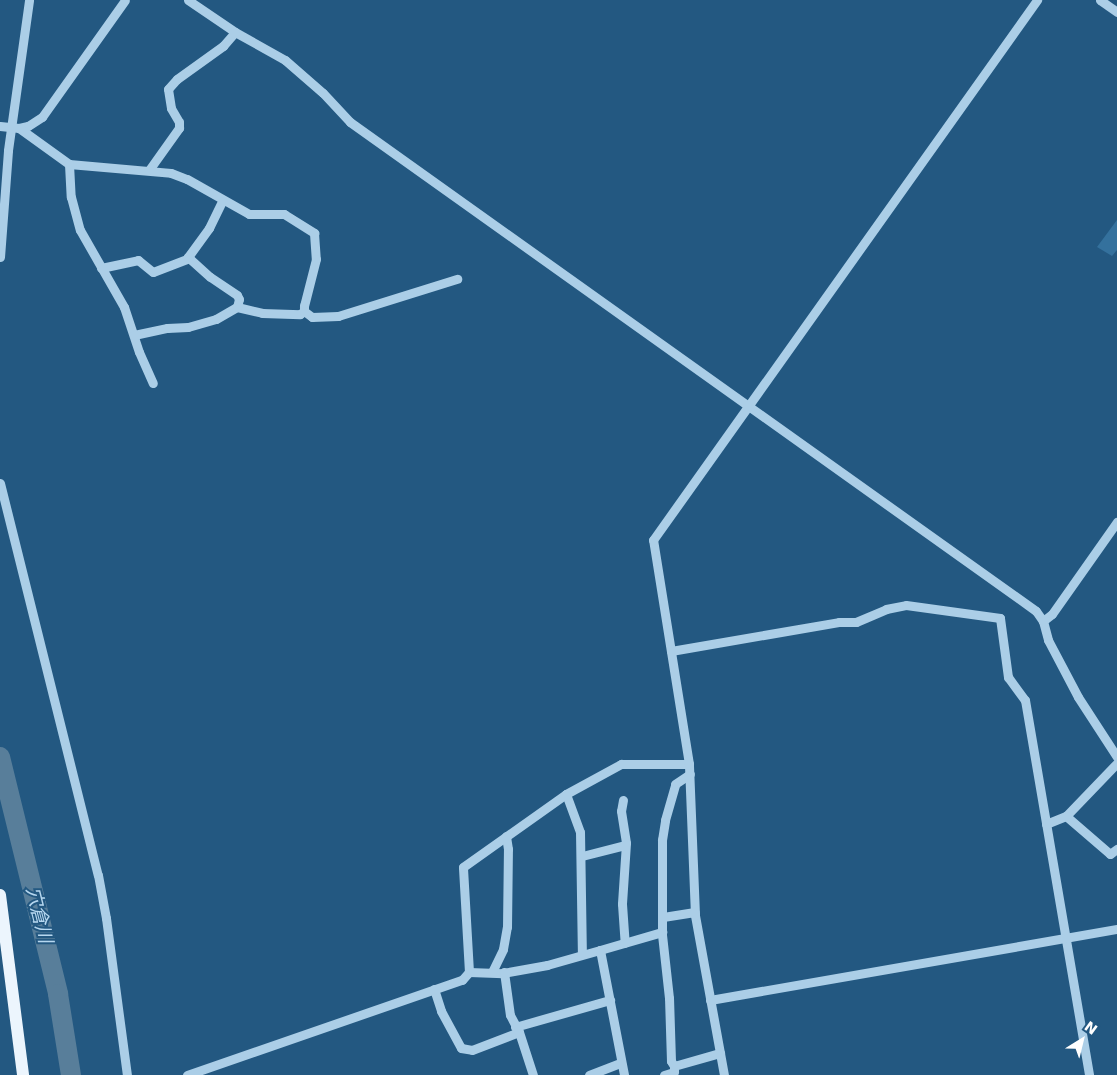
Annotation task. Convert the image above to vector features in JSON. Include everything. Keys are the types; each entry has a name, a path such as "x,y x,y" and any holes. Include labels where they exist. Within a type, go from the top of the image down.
{"main road":[{"path":"0,895 23,1075"}],"street":[{"path":"0,256 10,127 29,0"},
{"path":"10,127 28,126 42,117 125,0"},
{"path":"188,0 235,32 285,60 324,93 350,122 1027,604 1044,621 1048,640 1078,697 1117,757"},
{"path":"724,1075 695,912 689,769 653,540 1037,0"},
{"path":"1100,0 1117,12"},
{"path":"149,170 179,128 179,122 172,108 168,88 177,78 223,46 235,32"},
{"path":"10,127 68,164 171,173 187,179 222,201 249,214 284,214 314,233 316,260 304,311 300,314 262,313 237,307 216,318 188,327 168,328 134,336"},
{"path":"68,164 68,178 76,217 101,268 124,307 153,382"},
{"path":"101,268 138,260 153,272 189,258 209,228 222,201"},
{"path":"189,258 210,277 237,295 239,299 237,307"},
{"path":"304,311 312,317 338,316 457,279"},
{"path":"0,483 98,875 108,930 127,1075"},
{"path":"1044,621 1052,614 1117,522"},
{"path":"671,651 838,622 856,622 886,609 906,605 1000,618 1008,677 1025,700 1089,1075"},
{"path":"1046,824 1066,816 1117,763"},
{"path":"187,1075 462,980 469,972 463,867 566,794 621,764 689,769"},
{"path":"664,1075 674,1072 674,1066 671,1061 670,998 662,932 662,840 664,820 675,784 689,769"},
{"path":"566,794 579,824 582,856 582,954"},
{"path":"623,800 621,811 626,845 622,904 625,943"},
{"path":"1066,816 1110,854 1117,849"},
{"path":"492,972 503,948 507,927 508,849 506,836"},
{"path":"582,856 626,845"},
{"path":"663,917 695,912"},
{"path":"710,1000 1117,929"},
{"path":"469,972 504,972 547,964 662,932"},
{"path":"600,950 624,1075"},
{"path":"504,972 510,1015 533,1075"},
{"path":"434,989 442,1011 461,1048 464,1050 472,1050 517,1030 610,1000"},
{"path":"674,1066 720,1053"},
{"path":"589,1075 621,1063"}],"shaded area":[{"path":"1117,220 1117,250 1112,256 1097,247"}],"waterway":[{"name":"穴倉川","path":"0,757 58,994 71,1075"}]}
